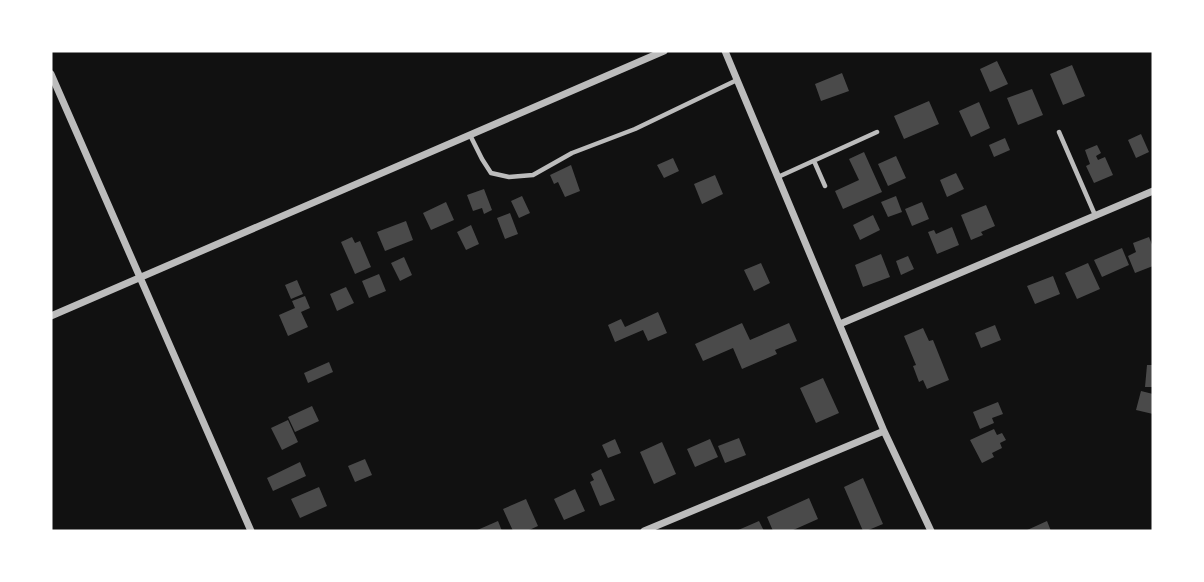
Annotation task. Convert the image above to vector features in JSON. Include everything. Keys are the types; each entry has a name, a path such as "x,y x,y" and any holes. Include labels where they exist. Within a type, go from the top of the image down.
{"street":[{"path":"51,316 664,51"},
{"path":"725,51 884,431 931,531"},
{"path":"51,74 251,531"},
{"path":"840,324 1153,191"},
{"path":"643,531 884,431"}],"lane":[{"path":"471,135 481,159 491,173 509,177 533,175 572,153 635,129 738,80"},
{"path":"778,177 877,132"},
{"path":"1059,132 1095,216"},
{"path":"814,161 825,186"}],"building":[{"path":"997,61 1008,84 990,92 980,69"},
{"path":"1072,65 1085,96 1063,105 1050,74"},
{"path":"842,73 849,91 821,101 815,84"},
{"path":"1032,89 1043,115 1018,125 1007,98"},
{"path":"929,101 939,124 904,139 894,116"},
{"path":"979,102 990,128 971,137 959,111"},
{"path":"1141,134 1149,152 1136,158 1128,140"},
{"path":"1005,138 1010,150 994,157 989,145"},
{"path":"1097,145 1101,153 1096,156 1098,160 1105,157 1113,175 1094,183 1086,166 1090,164 1085,150"},
{"path":"864,152 882,192 843,209 835,191 859,180 849,159"},
{"path":"896,156 906,178 888,186 878,164"},
{"path":"673,158 679,171 664,178 657,165"},
{"path":"571,165 580,191 565,197 558,182 554,184 550,175"},
{"path":"956,173 964,189 947,197 940,180"},
{"path":"715,175 723,194 702,204 694,184"},
{"path":"484,189 492,210 484,214 482,208 473,211 467,195"},
{"path":"522,196 530,213 519,218 511,201"},
{"path":"896,196 902,212 888,217 881,202"},
{"path":"446,202 454,220 431,230 423,213"},
{"path":"922,202 929,219 912,226 905,209"},
{"path":"986,205 995,226 971,240 961,215"},
{"path":"510,213 518,234 505,239 497,218"},
{"path":"873,215 880,230 860,240 853,225"},
{"path":"406,221 413,240 385,251 377,232"},
{"path":"471,225 479,244 466,250 457,232"},
{"path":"952,227 959,245 937,254 928,232 934,230 936,234"},
{"path":"352,237 355,243 360,241 371,267 355,274 341,242"},
{"path":"1149,237 1153,247 1153,266 1135,273 1128,256 1136,252 1133,243"},
{"path":"1122,248 1129,265 1102,277 1094,260"},
{"path":"881,254 890,277 863,287 855,265"},
{"path":"908,256 914,269 901,275 896,261"},
{"path":"404,257 412,275 400,281 391,263"},
{"path":"761,263 770,283 754,291 744,270"},
{"path":"1088,263 1100,289 1077,299 1065,273"},
{"path":"379,274 386,291 369,298 362,281"},
{"path":"1053,276 1060,294 1035,304 1027,286"},
{"path":"297,280 303,294 291,299 285,285"},
{"path":"346,287 354,303 337,311 330,294"},
{"path":"305,296 310,308 301,312 308,327 288,336 279,315 295,308 292,301"},
{"path":"658,312 667,333 648,341 643,330 615,342 608,325 621,319 625,327"},
{"path":"742,323 750,340 789,323 797,341 775,350 777,354 742,369 733,348 703,361 695,344"},
{"path":"995,325 1001,340 981,348 975,333"},
{"path":"923,328 929,341 933,340 949,380 927,389 923,380 919,382 913,366 916,365 904,336"},
{"path":"329,362 333,372 308,383 304,373"},
{"path":"1147,365 1153,365 1153,387 1145,387"},
{"path":"823,378 839,413 816,423 800,388"},
{"path":"1141,391 1153,394 1153,414 1136,410"},
{"path":"998,402 1003,414 992,418 994,423 980,429 973,412"},
{"path":"312,406 319,421 295,432 288,417"},
{"path":"288,420 298,442 282,450 271,428"},
{"path":"994,429 997,435 1002,433 1006,440 1000,443 1002,448 992,453 994,457 982,463 970,440"},
{"path":"739,438 746,455 725,463 718,446"},
{"path":"615,439 621,453 608,458 602,445"},
{"path":"710,439 718,457 695,467 687,449"},
{"path":"662,442 676,474 654,484 640,452"},
{"path":"365,459 372,475 355,482 348,466"},
{"path":"300,462 306,476 273,491 267,478"},
{"path":"601,469 615,500 600,506 590,482 594,480 591,474"},
{"path":"863,478 883,524 866,531 863,531 844,487"},
{"path":"319,487 327,506 300,518 291,499"},
{"path":"575,489 585,511 564,520 554,499"},
{"path":"809,498 818,519 791,531 773,531 767,517"},
{"path":"526,499 538,526 527,531 513,531 503,509"},
{"path":"498,521 502,531 475,531"},
{"path":"759,521 764,531 736,531"},
{"path":"1047,521 1051,531 1025,531"}]}
